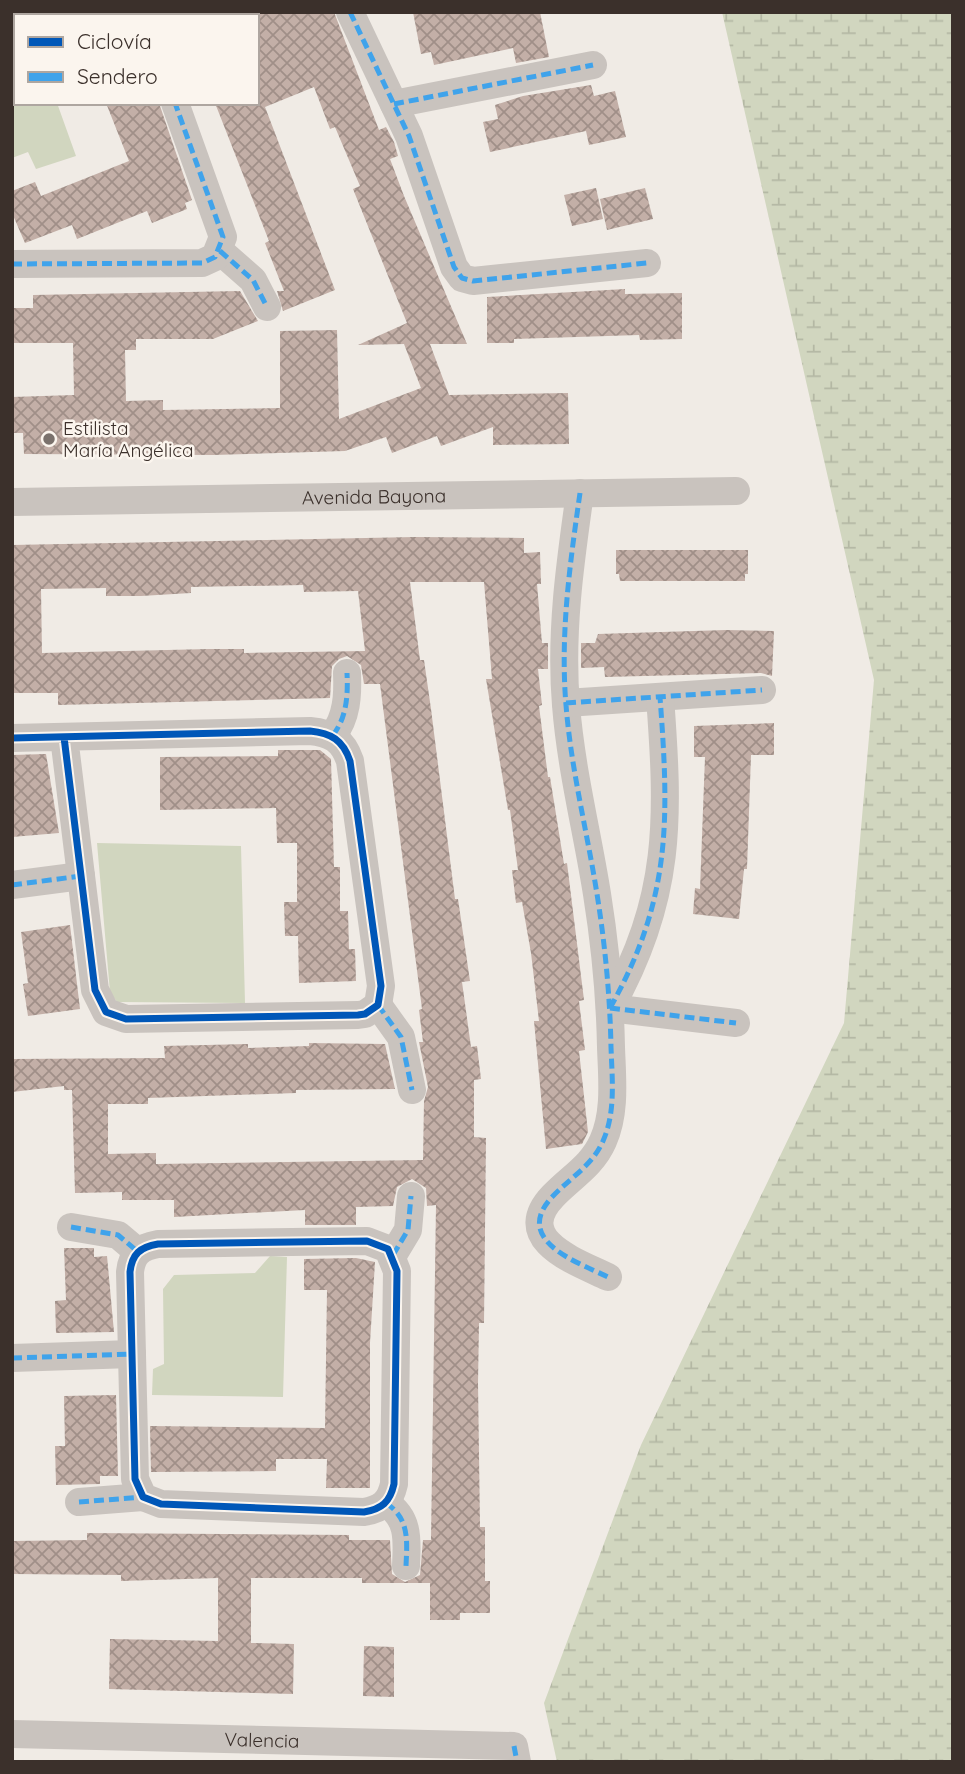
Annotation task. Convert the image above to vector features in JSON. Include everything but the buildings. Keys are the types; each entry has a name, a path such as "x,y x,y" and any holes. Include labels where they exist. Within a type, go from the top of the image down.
{"street":[{"path":"350,12 418,159 454,267 462,278 473,281 647,263"},
{"path":"394,104 593,65"},
{"path":"12,264 202,262 209,261 220,251 220,230 176,105"},
{"path":"220,251 253,280 267,307"},
{"name":"Avenida Bayona","path":"12,502 736,491"},
{"path":"580,493 565,630 566,703 576,782 598,895 610,1008 612,1103 603,1141 587,1166 547,1203 541,1225 549,1246 558,1253 608,1277"},
{"path":"333,736 343,718 347,701 347,673"},
{"path":"566,703 762,690"},
{"path":"610,1008 644,939 660,878 665,799 660,696"},
{"path":"12,738 310,731 333,736 341,742 350,761 381,986 378,1005 401,1037 412,1090"},
{"path":"64,737 97,998 106,1012 116,1017 358,1015 365,1014 378,1005"},
{"path":"12,885 81,876"},
{"path":"610,1008 736,1023"},
{"path":"393,1255 408,1230 411,1196"},
{"path":"71,1227 118,1235 137,1251"},
{"path":"79,1502 143,1497 161,1504 364,1512 380,1508 386,1503 394,1484 397,1271 393,1255 382,1245 367,1241 158,1244 137,1251 131,1261 130,1272 135,1479 143,1497"},
{"path":"12,1358 132,1354"},
{"path":"386,1503 401,1517 407,1529 407,1566"},
{"name":"Valencia","path":"12,1734 515,1754"}],"green space":[{"path":"12,12 23,12 24,14 14,14 14,105 58,105 76,156 36,169 28,152 12,158"},
{"path":"722,12 953,12 953,1762 557,1762 544,1703 641,1445 844,1023 874,680"},
{"path":"97,843 241,846 245,1003 117,1002 110,992"},
{"path":"270,1256 287,1257 283,1397 152,1395 153,1369 164,1364 163,1289 174,1275 255,1273"}],"marked path":[{"path":"350,12 409,136 454,267 462,278 473,281 647,263"},
{"path":"394,104 593,65"},
{"path":"12,264 202,263 215,257 223,237 176,105"},
{"path":"220,251 253,280 267,307"},
{"path":"580,493 567,599 564,678 572,753 605,951 610,1009 612,1095 610,1118 603,1141 587,1164 553,1196 542,1211 540,1225 544,1237 553,1247 608,1277"},
{"path":"333,735 346,706 347,673"},
{"path":"566,703 762,690"},
{"path":"610,1008 645,930 662,857 665,781 660,697"},
{"path":"12,885 81,876"},
{"path":"378,1005 401,1037 412,1090"},
{"path":"610,1008 736,1023"},
{"path":"393,1255 408,1230 411,1196"},
{"path":"71,1227 118,1235 137,1251"},
{"path":"12,1358 132,1354"},
{"path":"79,1502 143,1497"},
{"path":"386,1503 394,1509 403,1523 406,1566"},
{"path":"514,1746 517,1762"}],"cycle path":[{"path":"12,738 310,731 335,739 344,748 350,761 381,986 378,1005 365,1014 358,1015 126,1019 106,1012 95,990 64,737"},
{"path":"367,1241 388,1249 397,1271 394,1484 387,1500 380,1507 364,1512 161,1504 143,1497 135,1479 130,1272 138,1252 158,1244 367,1241"}],"place":[{"name":"Estilista María Angélica","path":"49,439"}]}
